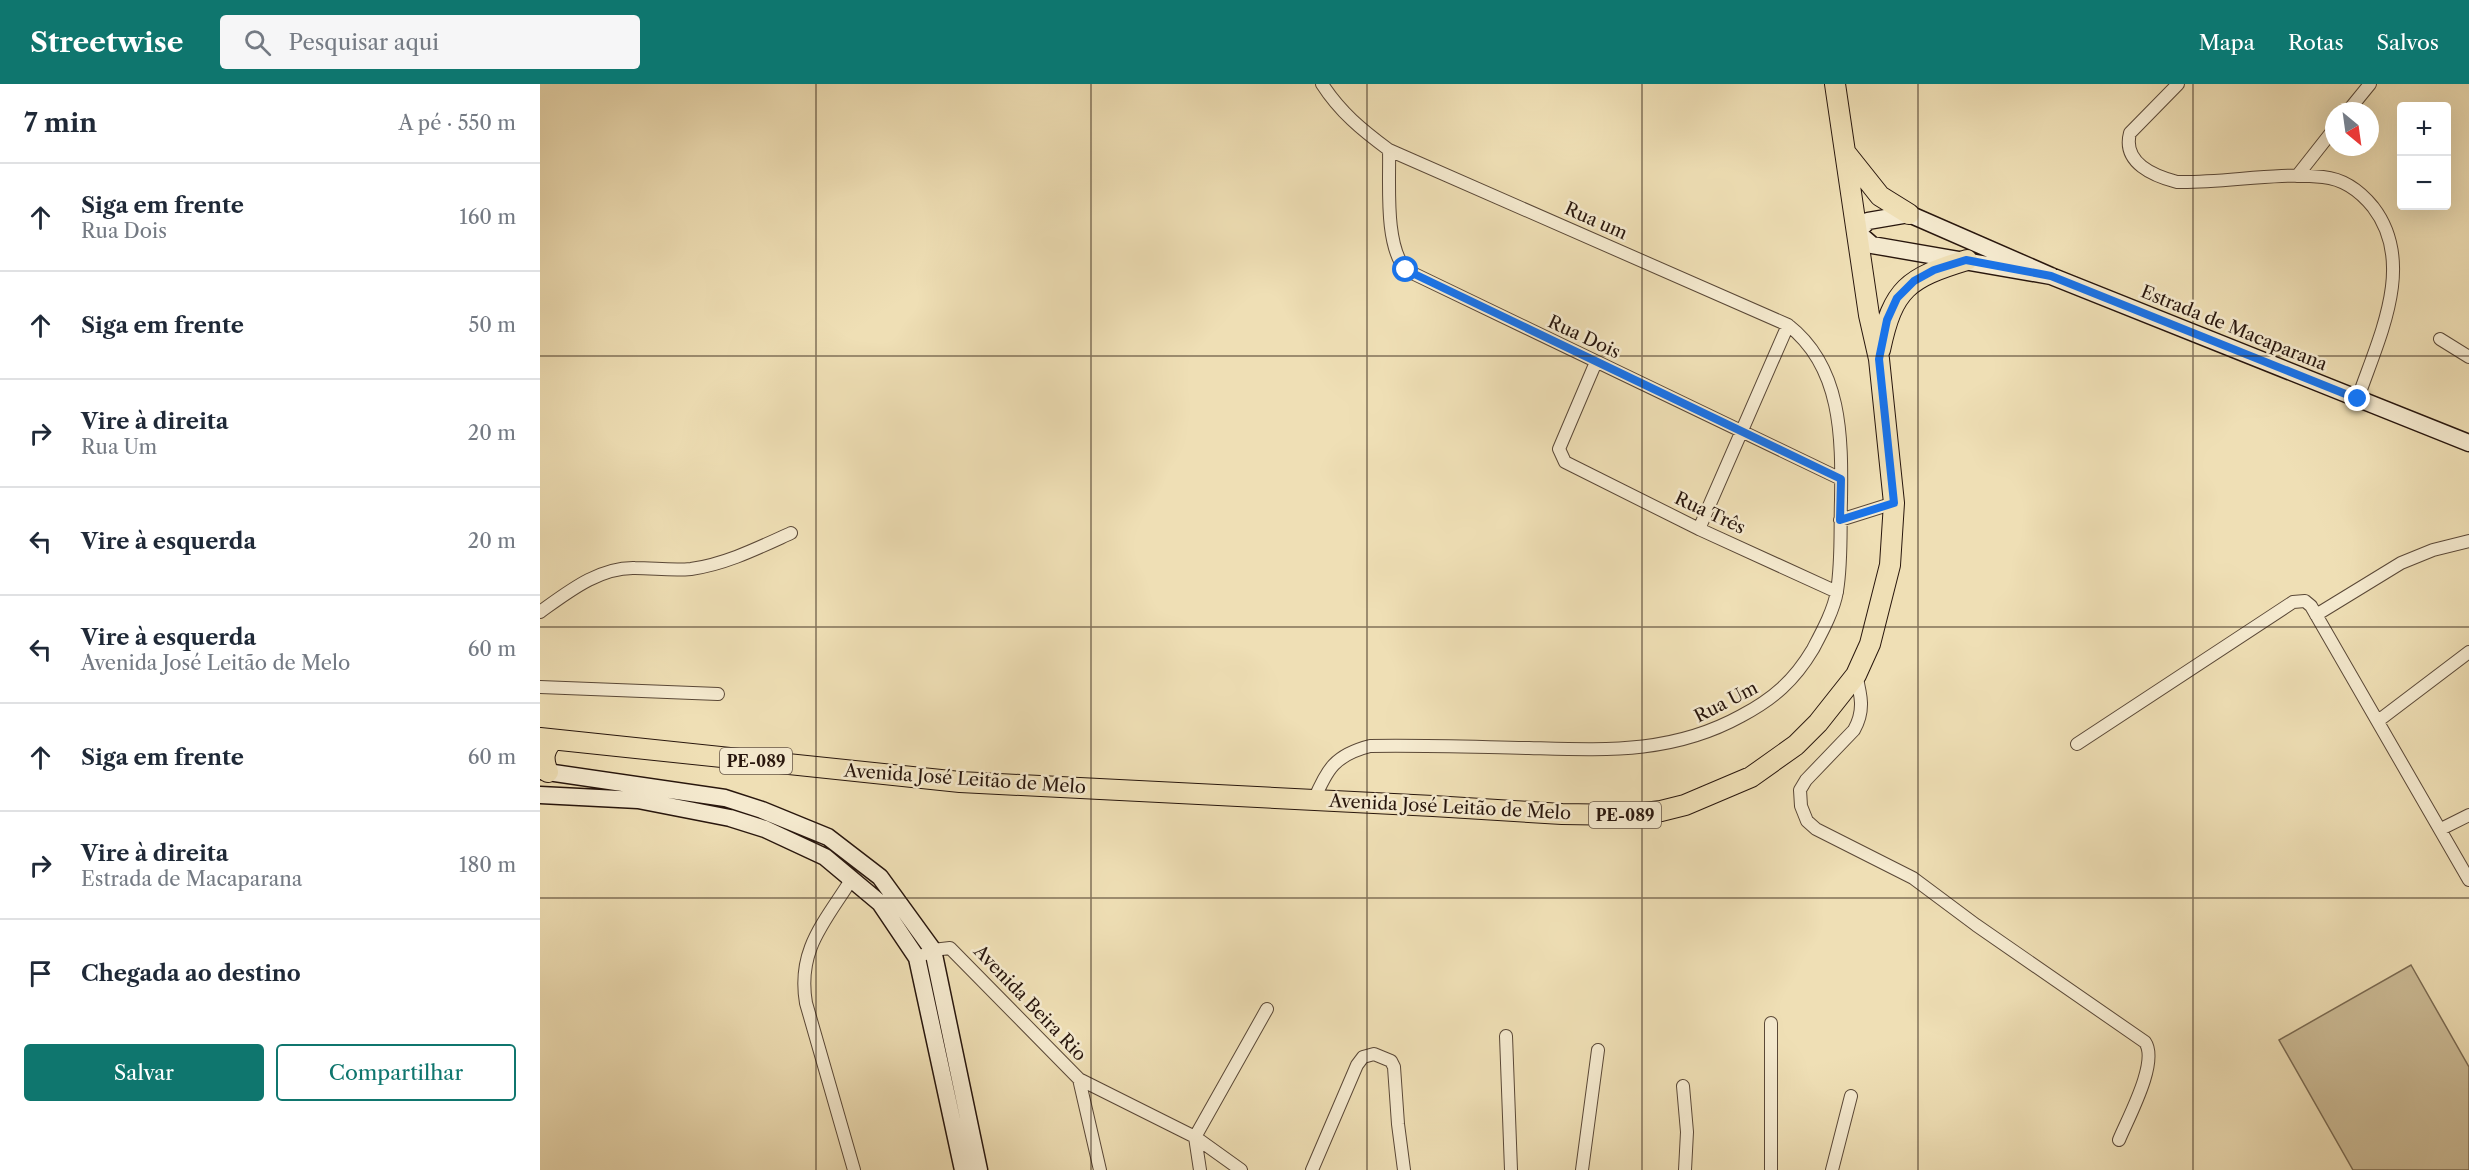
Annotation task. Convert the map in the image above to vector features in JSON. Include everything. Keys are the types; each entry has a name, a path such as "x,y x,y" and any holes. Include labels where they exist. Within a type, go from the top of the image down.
{"main road":[{"name":"Avenida José Leitão de Melo","path":"547,739 960,782 1562,814 1627,815 1661,811 1685,805 1751,777 1796,745 1818,723 1856,675 1870,644 1883,600 1890,565 1894,503 1879,359 1843,150 1835,84"},
{"path":"1843,150 1880,196 1909,214"},
{"path":"1879,359 1887,320 1893,305 1902,293 1914,281 1927,273 1966,260"},
{"path":"544,771 547,739"}],"street":[{"name":"Rua um","path":"1322,84 1359,128 1389,150 1788,325"},
{"path":"2178,84 2134,127 2129,137 2130,149 2136,162 2150,173 2177,182 2297,176 2325,177 2354,187 2378,214 2391,244 2394,266 2388,310 2358,399"},
{"path":"2355,102 2370,84"},
{"path":"2297,176 2325,140"},
{"name":"Rua Dois","path":"1389,150 1393,244 1402,266 1411,274 1841,479"},
{"path":"1857,232 1869,220 1909,214"},
{"name":"Estrada de Macaparana","path":"1909,214 2051,276 2469,443"},
{"name":"Estrada de Macaparana","path":"1857,232 1872,245 2051,276"},
{"path":"1699,529 1788,325"},
{"name":"Rua Um","path":"1314,800 1325,773 1333,765 1355,750 1370,746 1605,750 1647,747 1704,735 1772,699 1785,686 1805,662 1818,640 1837,592 1841,479 1841,436 1833,394 1827,377 1809,344 1788,325"},
{"path":"2440,339 2469,357"},
{"name":"Rua Três","path":"1596,362 1559,449 1561,457 1568,465 1699,529 1837,592"},
{"path":"1840,520 1894,503"},
{"path":"540,612 577,586 609,572 635,568 666,571 691,569 737,557 791,533"},
{"path":"2314,610 2401,563 2433,550 2469,541"},
{"path":"2077,744 2293,602 2305,601 2314,610 2469,880"},
{"path":"2378,721 2469,652"},
{"path":"1856,675 1861,696 1860,720 1854,730 1806,780 1799,796 1803,814 1816,829 1913,878 1976,925 2145,1041 2149,1051 2148,1065 2119,1140"},
{"path":"540,687 718,694"},
{"path":"544,771 725,798 762,810 828,837 880,877 886,898 917,958 963,1170"},
{"path":"544,796 638,800 729,818 796,842 825,857 851,880 886,898 933,950 979,1170"},
{"path":"2441,829 2469,815"},
{"path":"851,880 807,952 804,979 806,1004 854,1170"},
{"name":"Avenida Beira Rio","path":"933,950 952,949 1079,1079 1195,1137 1241,1170"},
{"path":"917,958 933,950"},
{"path":"1200,1170 1195,1137 1267,1009"},
{"path":"1771,1023 1771,1170"},
{"path":"1506,1036 1511,1170"},
{"path":"1582,1170 1598,1050"},
{"path":"1312,1170 1357,1065 1363,1057 1374,1054 1391,1061 1394,1067 1404,1170"},
{"path":"1079,1079 1100,1170"},
{"path":"1683,1086 1687,1132 1685,1170"},
{"path":"1832,1170 1851,1096"}],"shaded area":[{"path":"2411,965 2469,1067 2469,1170 2353,1170 2279,1040"}],"route":[{"path":"1406,270 1841,479 1840,520 1894,503 1879,359 1887,320 1893,305 1908,286 1921,276 1966,260 2051,276 2358,399"}]}
